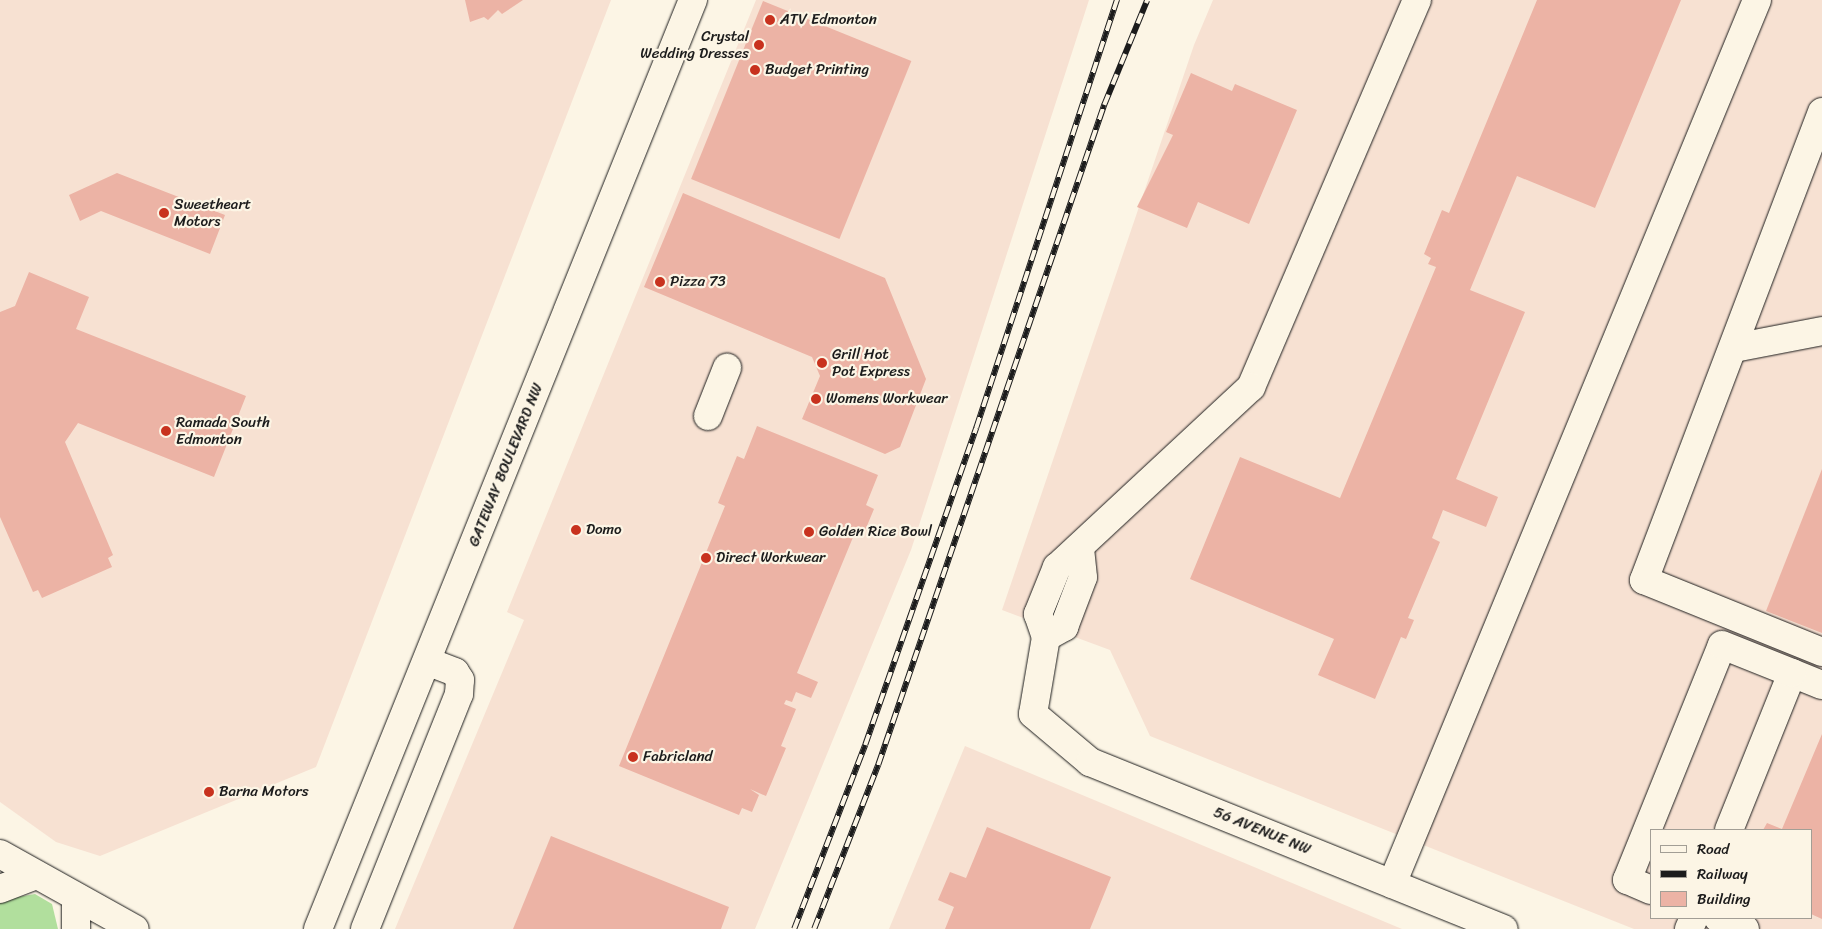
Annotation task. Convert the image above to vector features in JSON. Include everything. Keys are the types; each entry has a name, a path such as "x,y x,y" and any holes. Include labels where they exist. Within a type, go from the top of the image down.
{"main road":[{"name":"GATEWAY BOULEVARD NW","path":"318,929 693,0"},
{"name":"56 AVENUE NW","path":"1417,0 1252,387 1054,573 1038,614 1046,637 1033,714 1090,762 1504,929"},
{"path":"1392,884 1757,0"},
{"path":"1822,112 1734,348 1644,580 1822,652"},
{"path":"1734,348 1822,331"},
{"path":"708,416 727,368"},
{"path":"1650,890 1627,880 1722,645 1822,685"},
{"path":"366,929 459,694 460,680 455,672 427,660"},
{"path":"1729,829 1792,673"},
{"path":"0,889 13,859 76,897 135,929"},
{"path":"76,897 76,929"},
{"path":"1720,919 1745,929"}],"shaded area":[{"path":"0,0 611,0 316,767 100,856 56,842 0,802"},
{"path":"756,0 1089,0 911,550 755,929 395,929 524,620 507,612"},
{"path":"1213,0 1822,0 1822,929 1634,929 1150,736 1110,650 1002,610 1194,45"},
{"path":"965,746 1402,929 889,929"}],"green space":[{"path":"35,894 52,904 58,929 0,929 0,900"}],"building":[{"path":"465,0 523,0 502,14 498,10 488,20 484,17 470,22"},
{"path":"1537,0 1681,0 1595,208 1517,176 1470,290 1525,312 1456,479 1498,497 1486,527 1443,510 1432,538 1440,542 1408,618 1414,620 1406,639 1401,637 1375,699 1318,675 1334,639 1190,579 1240,457 1340,498 1436,267 1428,264 1431,258 1424,254 1442,210 1449,213"},
{"path":"763,1 911,61 839,239 691,179"},
{"path":"1191,73 1232,91 1235,84 1297,110 1249,224 1198,202 1187,228 1137,207 1173,135 1166,132"},
{"name":"Sweetheart Motors","path":"117,173 225,215 210,254 101,211 80,221 69,195"},
{"path":"683,193 885,278 926,379 900,447 885,454 802,419 820,376 812,357 644,287"},
{"name":"Ramada South Edmonton","path":"29,272 89,297 76,329 246,396 214,477 78,423 65,442 113,555 108,558 112,567 42,598 38,590 33,592 0,517 0,312 15,306"},
{"path":"757,426 878,475 866,505 874,509 864,533 856,530 797,673 818,682 811,698 796,692 792,702 786,700 784,704 796,709 781,746 786,748 766,796 750,789 759,795 752,812 742,808 739,815 619,766 725,506 718,503 737,456 744,459"},
{"path":"1822,469 1822,633 1766,611"},
{"path":"1822,734 1822,919 1812,914 1812,829 1782,829"},
{"path":"1767,823 1782,829 1764,829"},
{"path":"987,827 1111,877 1090,929 945,929 954,907 938,900 950,872 966,878"},
{"path":"551,836 729,907 721,929 513,929"}],"railway":[{"path":"794,929 865,745 976,428 1117,0"},
{"path":"814,929 878,765 1104,105 1147,0"}],"place":[{"name":"ATV Edmonton","path":"770,20"},
{"name":"Crystal Wedding Dresses","path":"759,45"},
{"name":"Budget Printing","path":"755,70"},
{"name":"Sweetheart Motors","path":"164,213"},
{"name":"Pizza 73","path":"660,282"},
{"name":"Grill Hot Pot Express","path":"822,363"},
{"name":"Womens Workwear","path":"816,399"},
{"name":"Ramada South Edmonton","path":"166,431"},
{"name":"Domo","path":"576,530"},
{"name":"Golden Rice Bowl","path":"809,532"},
{"name":"Direct Workwear","path":"706,558"},
{"name":"Fabricland","path":"633,757"},
{"name":"Barna Motors","path":"209,792"}]}
